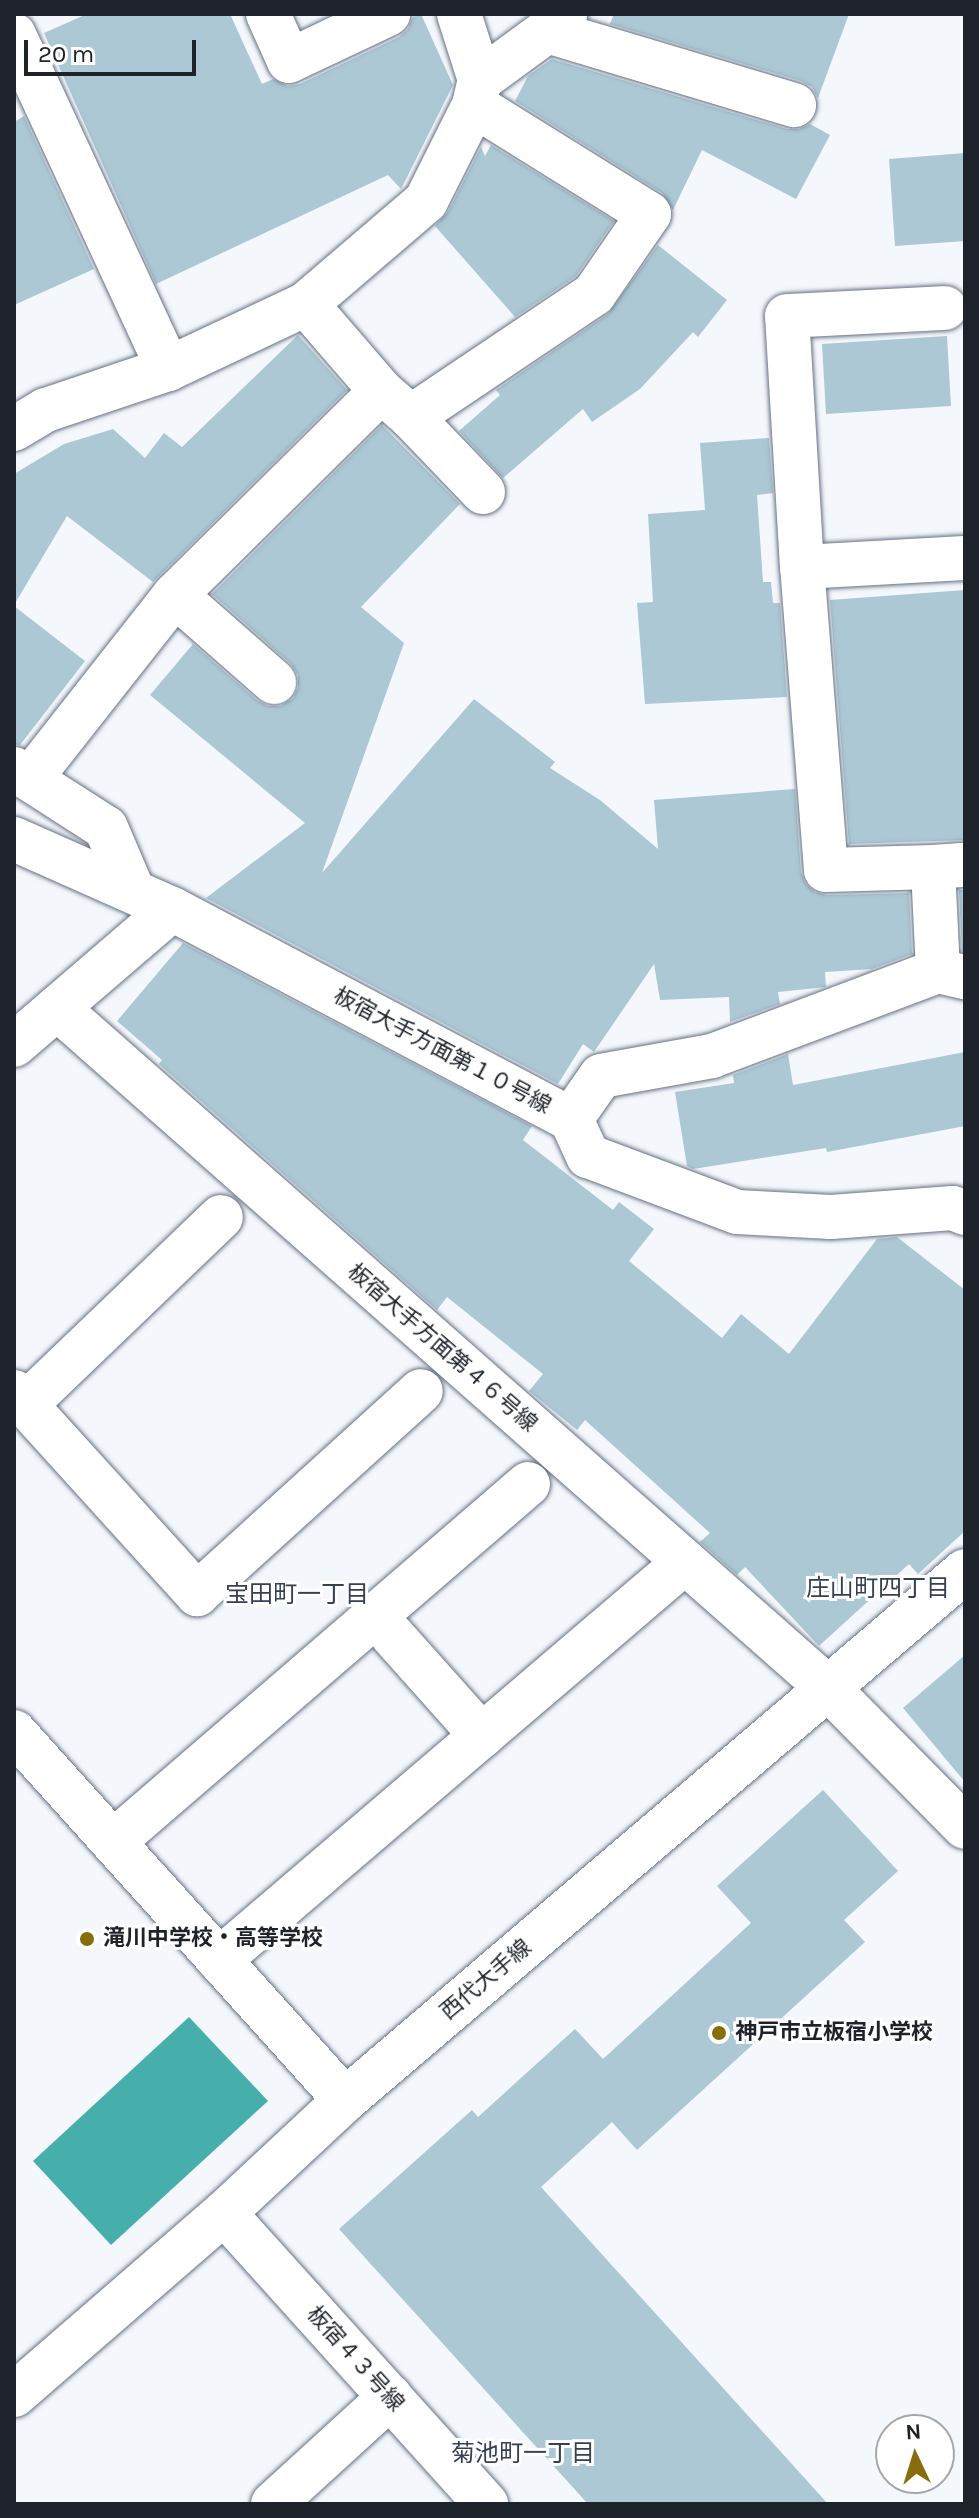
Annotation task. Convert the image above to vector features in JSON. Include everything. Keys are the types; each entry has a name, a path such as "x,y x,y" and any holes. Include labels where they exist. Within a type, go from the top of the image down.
{"street":[{"path":"268,14 289,61 388,14"},
{"path":"132,889 106,828 22,774 175,595 396,404 594,294 649,214 477,92 459,14"},
{"path":"14,429 46,410 168,369 306,304 426,201 477,92 556,23 794,105"},
{"path":"18,57 168,369"},
{"path":"306,304 396,404 483,492"},
{"path":"571,1119 601,1076 712,1056 951,974 949,866 826,870 802,567 787,316 945,308"},
{"path":"802,567 965,558"},
{"path":"175,595 274,682"},
{"name":"板宿大手方面第１０号線","path":"14,839 172,909 571,1119 588,1156 737,1212 831,1217 953,1208 965,1213"},
{"path":"14,1045 172,909"},
{"name":"板宿大手方面第４６号線","path":"57,1008 828,1688 965,1827"},
{"path":"221,1217 20,1398 197,1594 421,1391"},
{"path":"113,1842 528,1484"},
{"path":"219,1960 685,1562"},
{"name":"西代大手線","path":"14,2395 224,2213 345,2100 965,1571"},
{"path":"392,1635 482,1736"},
{"path":"14,1732 345,2100"},
{"name":"板宿４３号線","path":"224,2213 486,2504"},
{"path":"273,2504 390,2397"}],"water":[{"path":"189,2017 268,2101 111,2245 33,2161"}],"building":[{"path":"87,14 230,14 262,84 273,79 288,86 300,84 399,37 408,29 413,17 421,14 453,85 401,189 388,175 156,284 44,33"},
{"path":"614,14 849,14 818,98 812,87 801,81 610,24"},
{"path":"552,59 787,129 799,129 810,124 830,135 796,199 702,150 673,210 662,193 515,101 528,76"},
{"path":"24,116 94,269 14,305 14,122"},
{"path":"491,145 614,221 576,276 515,317 435,226 448,212 481,147 485,156"},
{"path":"965,153 965,241 895,246 889,159"},
{"path":"658,245 727,300 698,337 693,332 640,389 592,422 583,409 503,478 459,431 500,395 496,390 608,314"},
{"path":"298,335 347,390 153,582 67,516 14,605 14,474 64,444 113,429 145,458 164,433 182,447"},
{"path":"947,336 951,406 826,414 822,344"},
{"path":"382,425 460,504 361,607 404,643 322,873 474,699 555,762 550,768 600,800 658,849 654,800 795,789 801,872 806,884 815,892 827,895 909,893 912,954 872,969 825,972 826,987 778,992 780,1004 730,1022 729,997 660,1000 654,964 594,1052 583,1044 558,1084 206,898 305,823 150,695 193,644 258,701 268,706 281,706 293,698 298,688 298,675 291,664 212,594"},
{"path":"769,438 773,493 757,495 763,582 771,582 773,603 780,603 787,697 645,704 637,603 653,602 648,514 705,510 700,443"},
{"path":"965,590 965,840 849,844 830,600"},
{"path":"14,606 85,661 20,745 14,744"},
{"path":"959,890 965,890 965,951 962,951"},
{"path":"183,943 532,1126 523,1140 613,1210 619,1202 654,1229 629,1261 722,1338 741,1314 789,1354 877,1239 897,1237 965,1290 965,1531 918,1574 909,1564 819,1646 745,1567 737,1575 700,1542 710,1533 585,1420 577,1430 529,1391 543,1374 447,1297 437,1310 159,1064 162,1060 117,1021"},
{"path":"965,1052 965,1126 827,1152 826,1148 693,1169 687,1166 675,1092 734,1083 733,1075 788,1054 793,1085"},
{"path":"965,1655 965,1782 903,1708"},
{"path":"823,1790 898,1871 844,1920 865,1942 637,2150 612,2122 541,2187 828,2504 588,2504 339,2229 472,2110 478,2117 575,2029 603,2059 751,1923 717,1886"}],"place":[{"name":"滝川中学校・高等学校","path":"87,1939"},
{"name":"神戸市立板宿小学校","path":"719,2033"}],"district":[{"name":"庄山町四丁目","path":"878,1589"},
{"name":"宝田町一丁目","path":"297,1595"},
{"name":"菊池町一丁目","path":"523,2454"}]}
